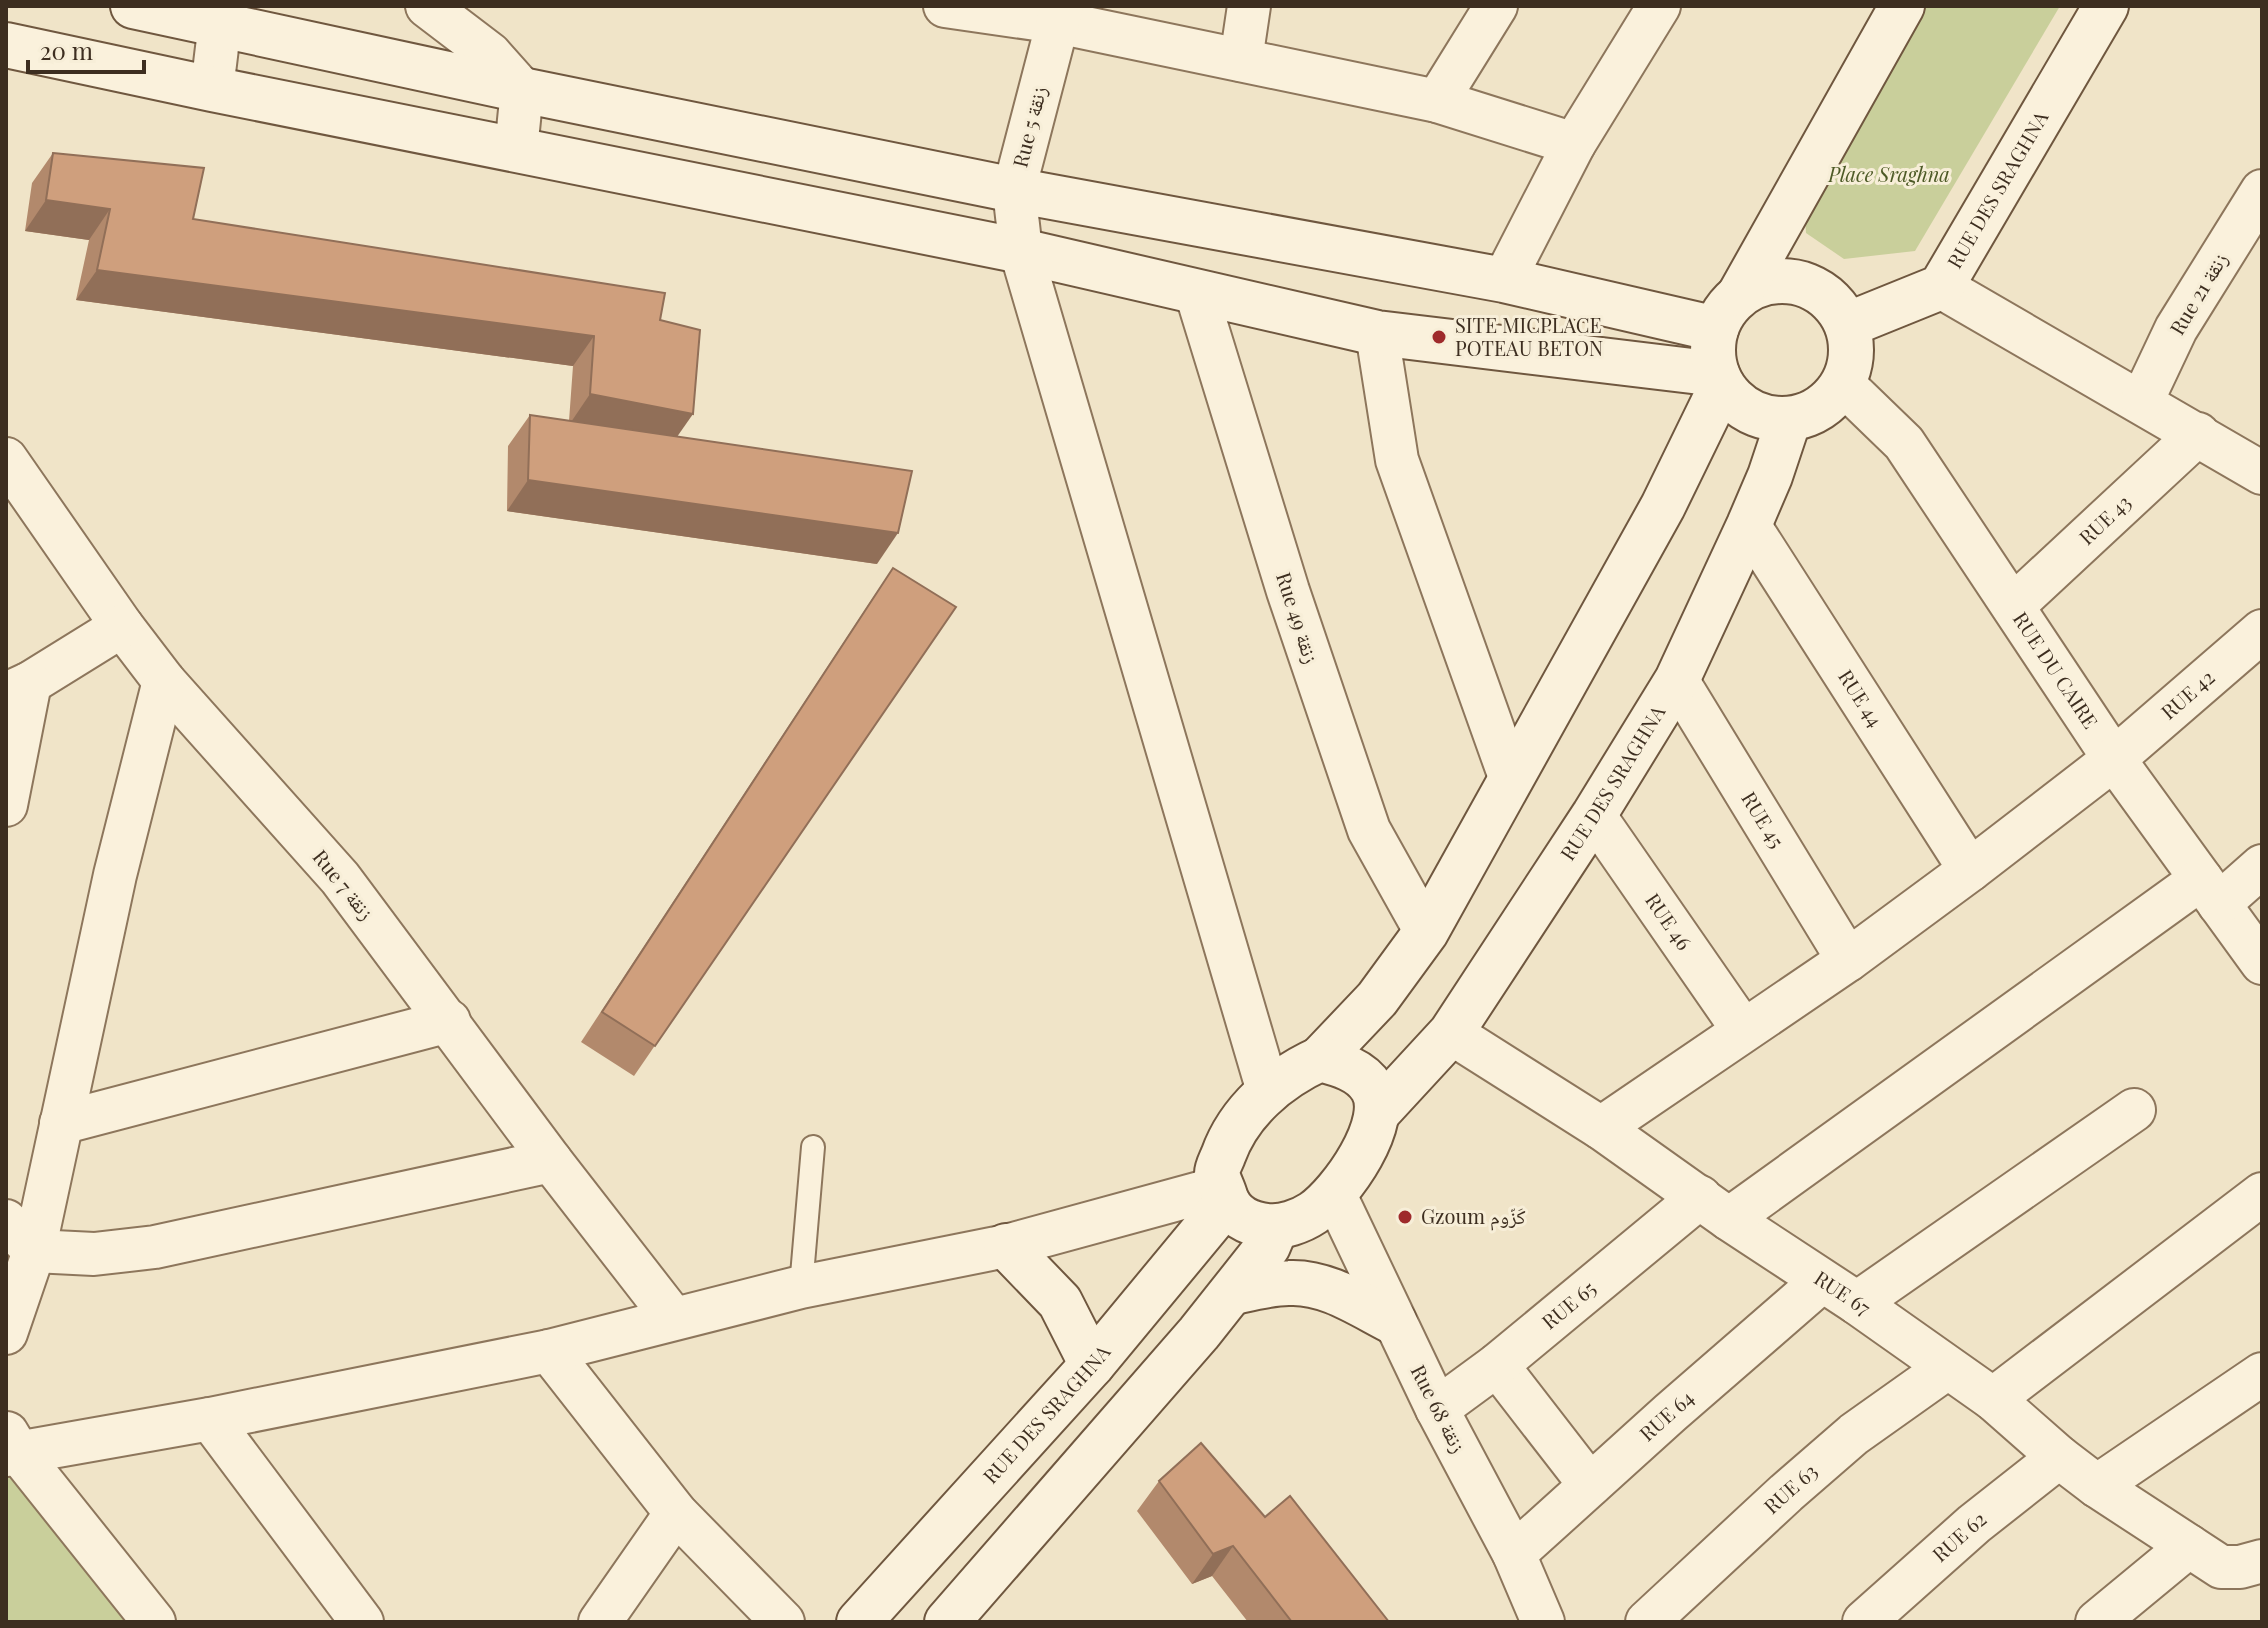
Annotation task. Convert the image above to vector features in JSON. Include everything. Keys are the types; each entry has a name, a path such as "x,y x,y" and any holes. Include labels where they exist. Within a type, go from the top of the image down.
{"street":[{"path":"133,6 216,12 522,90 1014,190 1504,280 1716,329"},
{"path":"427,6 490,54 522,90 516,150"},
{"path":"945,6 1060,14 1241,60 1437,101 1574,144"},
{"path":"1241,60 1249,6"},
{"path":"1437,101 1496,6"},
{"path":"1504,280 1574,144 1659,6"},
{"path":"1740,294 1759,284 1780,280 1801,283 1820,292 1836,307 1847,325 1851,345 1850,365 1843,384 1831,400 1814,412 1789,419 1771,419 1748,411 1730,396 1719,379 1712,349 1725,309 1740,294 1902,6"},
{"name":"RUE DES SRAGHNA","path":"1847,325 1941,287 2106,6"},
{"path":"212,89 216,12"},
{"name":"Rue 5 زنقة","path":"1060,14 1014,190 1021,251 1268,1091"},
{"path":"6,45 1021,251 1377,333 1719,379"},
{"name":"Rue 21 زنقة","path":"2142,401 2176,329 2262,191"},
{"path":"1941,287 2262,473"},
{"name":"Rue 49 زنقة","path":"1196,292 1288,591 1369,830 1426,932"},
{"path":"1377,333 1397,460 1511,780"},
{"path":"1320,1059 1342,1065 1372,1087 1379,1111 1364,1151 1335,1195 1313,1213 1276,1227 1244,1220 1225,1194 1217,1172 1228,1142 1268,1091 1320,1059 1377,999 1426,932 1663,506 1719,379"},
{"name":"RUE DU CAIRE","path":"1843,384 1904,443 2114,759 2262,963"},
{"name":"RUE DES SRAGHNA","path":"1379,1111 1451,1033 1594,815 1677,680 1749,525 1789,419"},
{"name":"RUE 43","path":"2013,606 2198,434"},
{"name":"Rue 7 زنقة","path":"6,459 164,681 340,878 551,1161 673,1318"},
{"name":"RUE 44","path":"1749,525 1970,870"},
{"path":"6,805 18,689 122,626"},
{"name":"RUE 42","path":"1601,1128 1848,960 1970,870 2114,759 2262,631"},
{"name":"RUE 45","path":"1677,680 1848,960"},
{"path":"6,1333 34,1251 115,875 164,681"},
{"name":"RUE 46","path":"1594,815 1743,1030"},
{"name":"RUE 65","path":"1437,1409 1715,1208 2210,892 2262,866"},
{"path":"61,1123 449,1021"},
{"name":"RUE 67","path":"1451,1033 1601,1128 1857,1303 1993,1399 2097,1486 2205,1556"},
{"path":"1857,1303 2134,1110"},
{"path":"6,1221 34,1251 94,1254 155,1247 551,1161"},
{"path":"10,1447 210,1419 549,1351 801,1287 1006,1246 1225,1194"},
{"name":"RUE DES SRAGHNA","path":"859,1622 1092,1365 1225,1194"},
{"path":"1993,1399 2262,1194"},
{"name":"Rue 68 زنقة","path":"1335,1195 1437,1409 1514,1554 1543,1622"},
{"path":"947,1622 1234,1292 1268,1246 1276,1227"},
{"path":"1006,1246 1060,1302 1092,1365"},
{"name":"RUE 64","path":"1514,1554 1822,1281"},
{"path":"1234,1292 1292,1282 1316,1285 1394,1322"},
{"path":"549,1351 676,1513 783,1622"},
{"path":"1497,1365 1590,1485"},
{"name":"RUE 63","path":"1647,1622 1854,1434 1947,1368"},
{"path":"2097,1486 2262,1374"},
{"path":"210,1419 362,1622"},
{"path":"10,1447 154,1622"},
{"name":"RUE 62","path":"1864,1622 1974,1524 2059,1457"},
{"path":"600,1622 676,1513"},
{"path":"2097,1622 2205,1556 2240,1567 2262,1561"}],"lane":[{"path":"801,1287 813,1147"}],"green space":[{"name":"Place Sraghna","path":"1918,6 2060,6 1915,251 1844,259 1806,233 1804,199"},
{"path":"6,1470 131,1622 6,1622"}],"building":[{"path":"53,153 204,168 193,219 665,293 660,320 700,330 693,414 590,394 594,336 97,270 110,209 46,200"},
{"path":"530,415 912,471 898,533 528,480"},
{"path":"893,568 956,607 655,1046 602,1012"},
{"path":"1201,1443 1265,1517 1290,1496 1389,1622 1292,1622 1233,1546 1213,1554 1159,1481"}],"place":[{"name":"SITE MICPLACE POTEAU BETON","path":"1439,337"},
{"name":"Gzoum كَزّوم","path":"1405,1217"}]}
